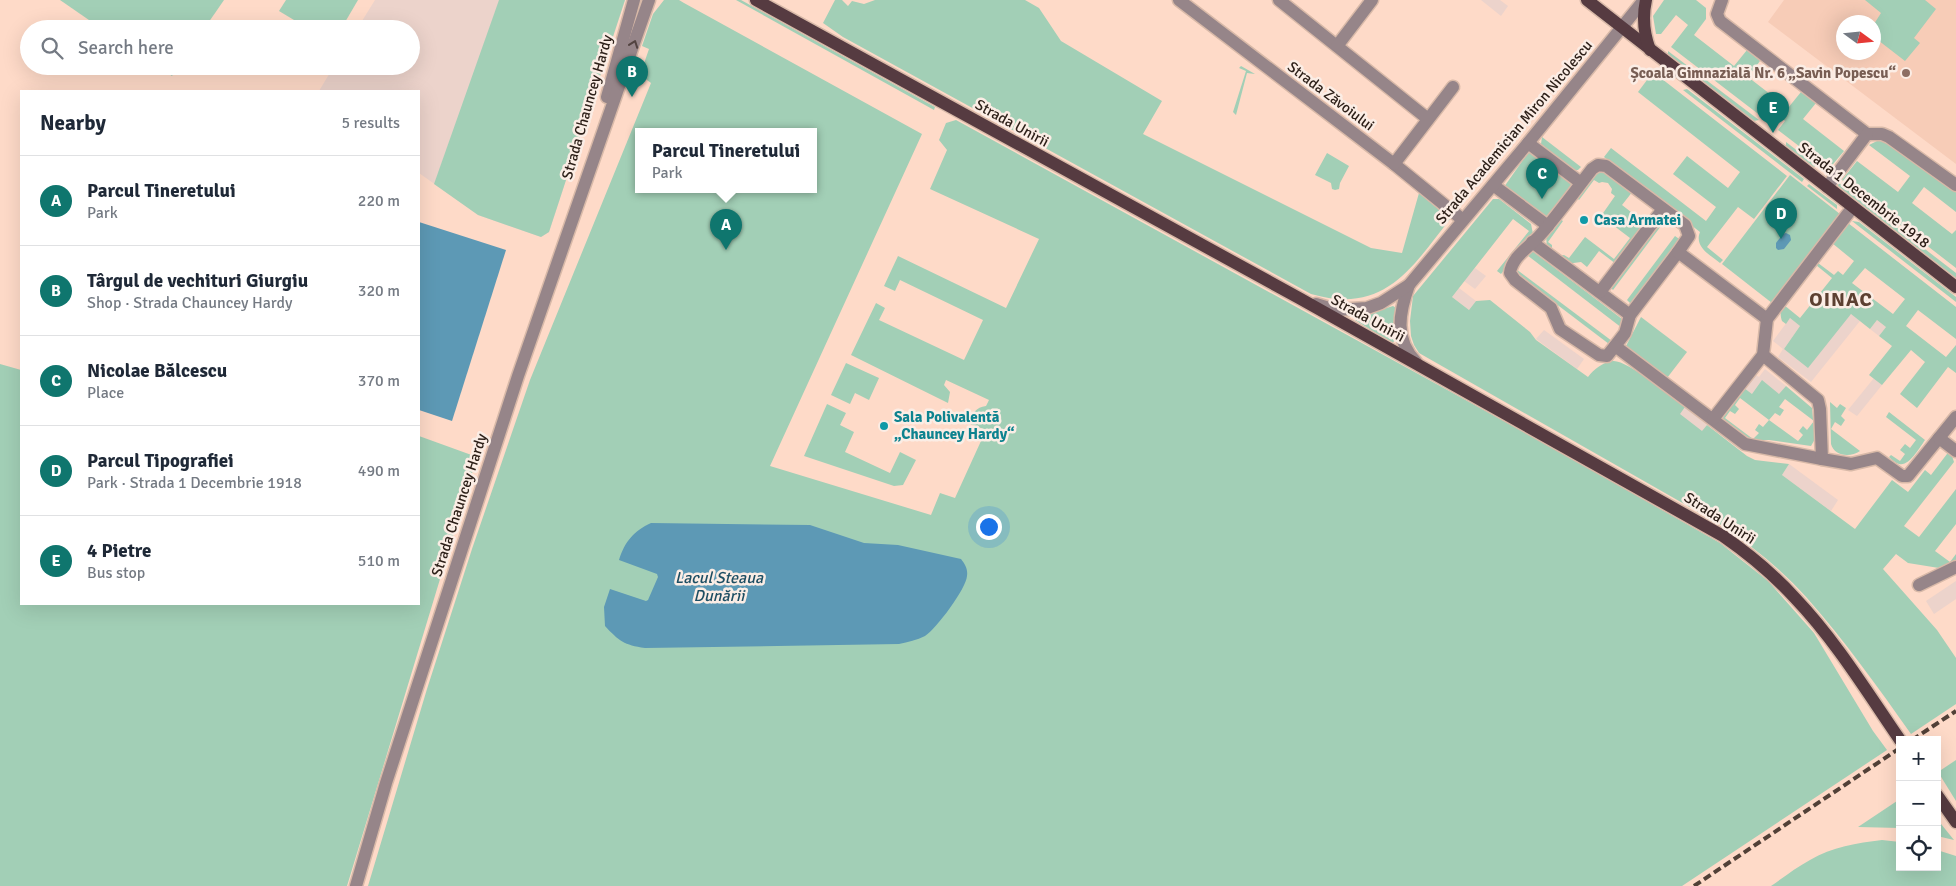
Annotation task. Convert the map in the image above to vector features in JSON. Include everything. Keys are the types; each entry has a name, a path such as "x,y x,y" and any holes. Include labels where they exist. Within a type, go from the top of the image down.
{"main road":[{"name":"Strada Unirii","path":"756,0 1299,298 1701,522 1738,546 1777,580 1811,616 1897,736"},
{"name":"Strada 1 Decembrie 1918","path":"1587,0 1956,287"},
{"path":"1645,0 1644,26 1650,50"},
{"path":"1941,801 1956,822"}],"street":[{"name":"Strada Chauncey Hardy","path":"571,222 634,0"},
{"name":"Strada Chauncey Hardy","path":"356,886 386,783 521,367 649,0"},
{"name":"Strada Zăvoiului","path":"1179,0 1394,164 1463,220"},
{"path":"1279,0 1428,119"},
{"path":"1337,46 1372,0"},
{"name":"Strada Academician Miron Nicolescu","path":"1299,298 1336,310 1353,310 1381,303 1409,286 1645,0"},
{"path":"1722,0 1717,14 1720,21 1868,134 1888,136 1956,185"},
{"path":"1394,164 1454,87"},
{"path":"1827,187 1868,134"},
{"path":"1528,143 1581,183"},
{"path":"1604,165 1684,225 1689,232 1687,239 1678,252 1630,315 1625,333 1607,356 1599,355 1559,328 1551,308 1512,277 1510,273 1512,267 1548,226 1581,183 1594,167 1604,165"},
{"path":"1493,184 1548,226"},
{"path":"1712,419 1763,355 1767,319 1852,207"},
{"path":"1600,292 1663,209"},
{"path":"1532,242 1630,315"},
{"path":"1678,252 1767,319"},
{"name":"Strada Academician Miron Nicolescu","path":"1409,286 1403,306 1401,331 1407,352 1418,365"},
{"path":"1615,346 1747,445 1851,464 1877,458 1906,477 1910,475 1956,417"},
{"path":"1763,355 1818,400 1822,459"},
{"path":"1939,438 1956,451"},
{"path":"1919,585 1956,567"}],"shaded area":[{"path":"375,0 625,0 549,232 541,237 478,215 420,174 420,90 320,90 329,75 420,75 420,20 363,20"},
{"path":"1481,0 1500,0 1508,6 1501,16"},
{"path":"1784,0 1956,0 1956,164 1768,22"},
{"path":"1475,268 1486,276 1475,289 1464,281"},
{"path":"1459,288 1476,301 1469,310 1452,297"},
{"path":"1852,314 1860,321 1811,382 1778,357 1783,349 1773,341 1790,318 1800,326 1784,349"},
{"path":"1877,320 1886,327 1879,336 1870,329"},
{"path":"1544,330 1584,359 1577,369 1536,339"},
{"path":"1765,369 1786,386 1780,394 1752,394 1742,387 1753,373 1759,377"},
{"path":"1874,378 1882,385 1857,416 1848,410"},
{"path":"1685,407 1707,425 1702,432 1679,414"},
{"path":"1789,464 1838,500 1831,511 1782,475"},
{"path":"1956,581 1956,599 1934,614 1926,601"}],"green space":[{"path":"60,0 224,0 210,20 89,20"},
{"path":"286,0 358,0 346,20 294,20 279,11"},
{"path":"499,0 625,0 549,232 541,237 478,215 434,184"},
{"path":"664,0 679,0 922,134 770,466 931,515 940,493 955,498 986,430 968,423 975,412 986,406 989,400 946,380 944,385 950,392 948,403 851,355 876,303 885,308 879,320 964,360 983,320 900,280 895,291 884,286 898,256 1006,308 1039,239 930,189 947,150 939,140 946,123 956,120 1569,457 1720,543 1768,581 1814,633 1873,731 1887,750 1682,886 368,886 427,689 472,549 530,380 651,83 640,75 649,49 642,46 653,14"},
{"path":"736,0 741,0 935,107 934,110"},
{"path":"835,0 842,0 848,6 852,1 864,4 875,0 1025,0 1039,8 1061,41 1162,101 1143,134 1371,248 1402,253 1419,193 1450,219 1408,270 1393,283 1377,293 1358,298 1336,299 1311,294 843,37 823,23"},
{"path":"1664,0 1696,0 1706,8 1706,19 1694,35 1734,66 1747,50 1760,61 1748,77 1788,108 1801,92 1816,103 1803,119 1844,151 1829,169 1778,130 1785,121 1778,114 1770,123 1671,47 1688,25 1676,15 1661,34 1656,34 1653,16"},
{"path":"1865,0 1925,0 1936,9 1914,38 1920,43 1905,61 1881,42 1881,13"},
{"path":"1668,51 1759,120 1754,121 1668,55"},
{"path":"1241,66 1255,74 1247,73 1236,115 1233,112 1246,71 1239,68"},
{"path":"1653,72 1787,176 1754,219 1738,207 1707,247 1723,260 1720,263 1701,246 1699,242 1700,232 1604,157 1611,148 1706,221 1716,207 1673,174 1687,156 1728,188 1740,172 1638,92"},
{"path":"1687,89 1804,179 1802,182 1683,90"},
{"path":"1542,137 1581,167 1578,170 1574,170 1541,144"},
{"path":"1879,140 1887,141 1956,192 1956,212 1924,187 1912,203 1952,234 1956,230 1956,268 1842,180 1857,161 1898,192 1910,176 1869,145"},
{"path":"1786,142 1816,165 1814,167 1786,146"},
{"path":"1531,152 1574,184 1547,219 1504,187 1528,153"},
{"path":"1327,153 1349,166 1339,189 1332,189 1331,183 1315,175"},
{"path":"1598,168 1633,191 1622,205 1640,219 1641,229 1616,264 1599,251 1587,267 1581,262 1566,264 1547,249 1546,234 1558,218 1563,221 1548,242 1552,245 1552,252 1558,256 1564,255 1569,258 1585,237 1614,259 1630,238 1601,216 1615,196 1611,193 1612,189 1608,183 1599,183 1594,180 1579,200 1575,196"},
{"path":"1790,175 1840,214 1772,303 1722,264"},
{"path":"1838,182 1956,273 1956,278 1838,186"},
{"path":"1809,184 1837,205 1837,209 1807,186"},
{"path":"1493,199 1499,199 1531,224 1533,234 1501,274 1497,271 1529,231 1513,219 1452,297 1469,310 1476,301 1490,300 1530,332 1536,340 1588,377 1599,366 1609,362 1620,362 1629,366 1685,407 1680,414 1702,431 1707,425 1755,460 1789,464 1782,475 1855,529 1892,480 1908,492 1925,470 1931,475 1950,450 1954,462 1904,526 1919,537 1956,489 1956,524 1935,551 1950,562 1956,554 1956,563 1939,568 1908,563 1896,554 1883,569 1937,630 1956,658 1956,704 1911,734 1834,630 1807,598 1767,559 1723,526 1419,353 1411,336 1410,321 1413,296"},
{"path":"1852,221 1859,222 1956,297 1956,302"},
{"path":"1658,223 1661,226 1613,290 1610,287"},
{"path":"1848,223 1956,307 1956,339 1918,310 1906,326 1946,357 1956,345 1956,373 1948,367 1917,408 1900,394 1925,362 1911,350 1882,385 1869,375 1892,346 1879,336 1886,327 1877,320 1870,329 1851,314 1808,368 1784,349 1800,326 1790,318 1786,324 1782,321 1781,313 1784,305 1800,318 1832,278 1816,265 1818,263 1834,275 1838,271 1843,275 1854,261 1832,243","holes":["1865,268 1905,299 1893,314 1852,283"]},
{"path":"1675,236 1682,241 1633,306 1627,300"},
{"path":"1531,250 1626,322 1622,328 1527,255"},
{"path":"1516,269 1612,341 1609,344 1514,272"},
{"path":"1393,306 1396,308 1397,339 1392,343 1355,320 1358,317"},
{"path":"1641,317 1687,352 1667,378 1625,348"},
{"path":"846,363 879,378 869,400 855,393 850,404 831,395"},
{"path":"0,364 20,370 20,605 420,605 420,436 477,457 347,886 0,886"},
{"path":"1762,380 1779,394 1786,386 1812,408 1813,420 1785,399 1779,407 1784,410 1780,416 1775,413 1769,420 1798,441 1803,435 1799,431 1803,426 1807,430 1813,422 1815,439 1811,446 1769,440 1747,440 1722,419 1744,388 1752,394","holes":["1740,398 1769,420 1763,427 1759,424 1755,430 1759,433 1753,439 1725,418 1730,411 1735,414 1739,409 1735,405"]},
{"path":"1830,402 1837,408 1840,404 1846,408 1841,416 1845,420 1841,426 1835,422 1831,429 1860,451 1852,455 1843,455 1833,448 1831,444"},
{"path":"827,404 846,413 840,425 854,432 845,452 890,473 900,452 916,460 903,485 894,486 804,456"},
{"path":"1889,412 1925,440 1914,456 1903,464 1897,463 1889,457 1891,455 1900,461 1905,454 1900,450 1905,444 1910,448 1916,440 1886,417"},
{"path":"1956,760 1956,801 1941,777 1941,770"},
{"path":"1896,802 1896,828 1858,827"},
{"path":"1941,824 1954,840 1941,837"},
{"path":"1882,840 1896,842 1896,871 1941,871 1941,851 1956,856 1956,886 1771,886 1818,856 1854,844"}],"water":[{"path":"420,222 506,250 452,421 420,410"},
{"path":"1786,233 1790,235 1791,240 1784,249 1778,250 1776,243"},
{"name":"Lacul Steaua Dunării","path":"651,523 810,525 864,543 898,545 961,559 966,567 967,576 962,590 930,632 919,639 899,644 638,647 622,642 605,626 604,607 610,589 646,601 648,600 658,577 657,574 619,560 624,547 631,537"}],"railway":[{"path":"1918,736 1956,711"},
{"path":"1694,886 1896,751"}],"place":[{"name":"Școala Gimnazială Nr. 6 „Savin Popescu“","path":"1906,73"},
{"name":"Târgul de vechituri Giurgiu","path":"632,97"},
{"name":"4 Pietre","path":"1773,133"},
{"name":"Nicolae Bălcescu","path":"1542,199"},
{"name":"Casa Armatei","path":"1584,220"},
{"name":"Parcul Tipografiei","path":"1781,239"},
{"name":"Parcul Tineretului","path":"726,250"},
{"name":"Sala Polivalentă „Chauncey Hardy“","path":"884,426"}],"district":[{"name":"OINAC","path":"1841,299"}]}
